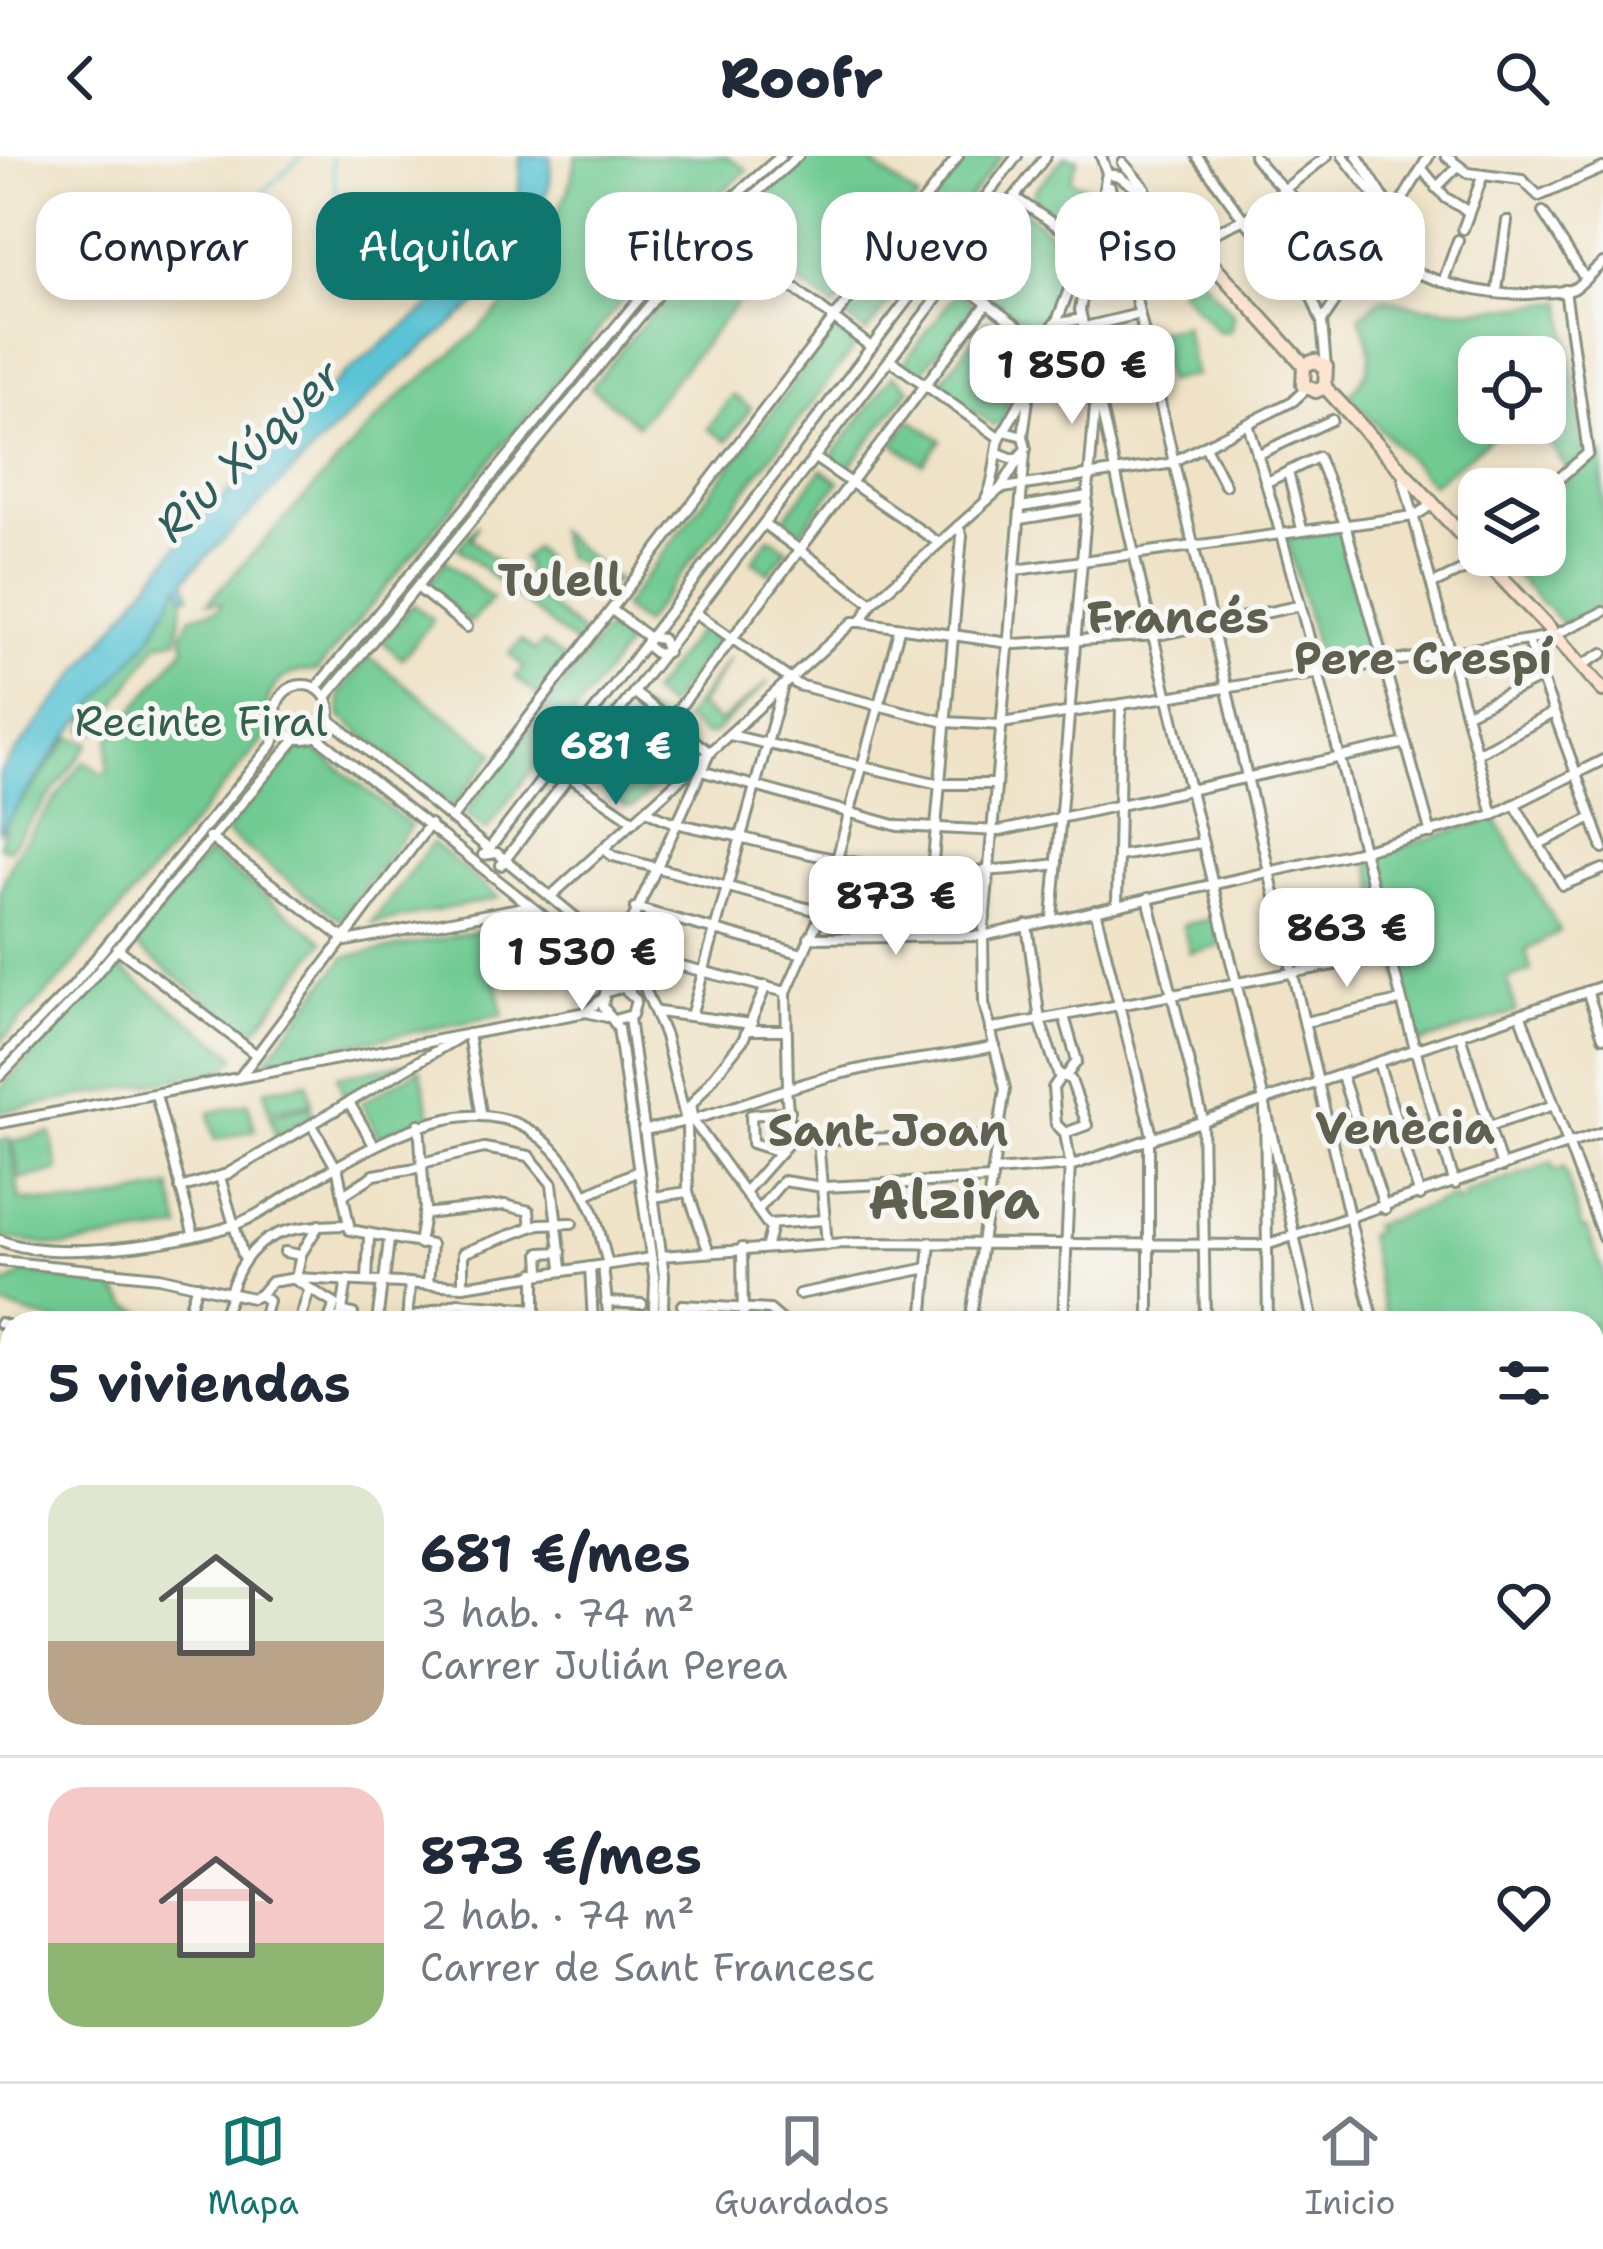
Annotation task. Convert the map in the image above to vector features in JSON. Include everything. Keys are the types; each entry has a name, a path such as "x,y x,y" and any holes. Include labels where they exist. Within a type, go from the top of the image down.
{"street":[{"path":"316,688 695,231 782,156"},
{"path":"757,192 798,156"},
{"path":"452,818 958,156"},
{"path":"486,868 488,850 1017,156"},
{"path":"1018,192 1046,156"},
{"path":"1197,156 1244,220 1220,230"},
{"path":"1254,156 1282,192 1323,157"},
{"path":"1343,156 1373,192"},
{"path":"1357,156 1379,192"},
{"path":"1408,192 1429,156"},
{"path":"1446,156 1483,175 1510,176 1539,196 1603,168"},
{"path":"1100,157 1114,175 1141,192"},
{"path":"1106,192 1121,160 1149,192"},
{"path":"1436,188 1458,166"},
{"path":"1422,170 1436,188 1469,212"},
{"path":"1107,192 1114,175"},
{"path":"1462,229 1483,175"},
{"path":"1110,187 1111,192"},
{"path":"1543,212 1584,277"},
{"path":"1497,291 1507,220"},
{"path":"1442,282 1458,240"},
{"path":"1425,274 1497,291 1565,290 1578,286 1603,263"},
{"path":"1220,268 1318,361"},
{"path":"1565,290 1588,452 1566,472"},
{"path":"797,291 924,387 1003,435 1023,436"},
{"path":"326,698 656,300"},
{"path":"486,868 502,862 571,778 935,300"},
{"path":"982,300 1044,346"},
{"path":"986,500 1003,435 1030,385 1062,300"},
{"path":"1079,300 1311,1311"},
{"path":"1139,300 1371,1311"},
{"path":"1312,300 1322,322"},
{"path":"1337,300 1322,322 1318,361 1325,387 1458,530"},
{"path":"670,720 730,635 800,551 987,304"},
{"path":"1053,325 1135,315"},
{"path":"1096,356 1142,345"},
{"path":"871,347 890,360"},
{"path":"1306,388 1300,377 1318,361"},
{"path":"1100,384 1150,375"},
{"path":"1052,919 1100,384"},
{"path":"972,1311 1005,1089 990,1029 983,936 1030,385"},
{"path":"1001,488 1175,461 1306,388 1325,387"},
{"path":"1257,455 1332,420"},
{"path":"1248,424 1340,758 1413,1054 1455,1184"},
{"path":"1205,446 1225,484"},
{"path":"1000,454 1023,455"},
{"path":"551,896 1001,488 1023,455"},
{"path":"1265,483 1318,457 1345,524 1431,834"},
{"path":"814,458 847,483 853,481"},
{"path":"1401,470 1492,814"},
{"path":"1288,472 1303,530"},
{"path":"853,481 939,543"},
{"path":"1021,507 1088,496"},
{"path":"1054,502 1056,514"},
{"path":"1016,570 1414,516 1432,505"},
{"path":"1020,520 1087,508"},
{"path":"764,524 872,603"},
{"path":"928,916 962,532 958,526"},
{"path":"1433,584 1458,566"},
{"path":"1501,576 1603,691"},
{"path":"417,587 467,627"},
{"path":"858,620 1009,644 1154,635 1298,607"},
{"path":"612,610 648,637"},
{"path":"696,613 786,682 946,722 1002,724 1528,641 1603,612"},
{"path":"746,1192 790,1140 786,992 822,912 899,630"},
{"path":"648,637 648,648 659,655 667,652"},
{"path":"1528,641 1603,848"},
{"path":"1582,665 1603,653"},
{"path":"1467,713 1540,679"},
{"path":"691,1016 786,682"},
{"path":"0,1060 109,944 272,745 280,726 276,710 284,694 298,686 316,688 326,698 329,719 636,967 658,1012 688,1108 688,1192 708,1250"},
{"path":"635,693 710,753"},
{"path":"1118,904 1121,705"},
{"path":"1477,753 1553,713"},
{"path":"316,736 329,719"},
{"path":"280,726 296,738 316,736 601,962 664,1311"},
{"path":"728,734 939,784 996,784"},
{"path":"0,1076 117,949 296,738"},
{"path":"701,771 898,826 993,830 1406,743"},
{"path":"655,1311 653,1197 629,1018 636,1008 619,951 710,753"},
{"path":"809,938 983,936 1211,885 1431,834 1515,805 1603,760"},
{"path":"571,778 634,821"},
{"path":"674,785 689,795"},
{"path":"1515,805 1563,885 1603,869"},
{"path":"646,810 836,863 989,874 1058,864"},
{"path":"1539,844 1592,818"},
{"path":"239,1078 430,824"},
{"path":"209,837 343,939 532,906"},
{"path":"1118,856 1202,843"},
{"path":"604,849 822,912 985,918"},
{"path":"1280,913 1371,893"},
{"path":"509,910 517,894"},
{"path":"1148,898 1202,1122 1205,1311"},
{"path":"635,908 803,954"},
{"path":"1095,910 1151,1140 1149,1311"},
{"path":"1027,925 1040,1021 1087,1125 1065,1133"},
{"path":"352,926 361,939"},
{"path":"117,949 252,1058 257,1075"},
{"path":"619,951 786,992"},
{"path":"990,1029 1387,955"},
{"path":"688,1108 751,1027 766,986"},
{"path":"758,1210 782,1181 822,1186 1070,1166 1461,1038 1603,986"},
{"path":"586,1012 616,987 651,998"},
{"path":"1586,991 1603,1037"},
{"path":"1305,1022 1399,1001"},
{"path":"0,1125 586,1012 629,1018"},
{"path":"658,1012 786,1030"},
{"path":"1064,1016 1077,1060 1053,1084 1055,1117 1065,1133 1070,1166 1064,1311"},
{"path":"1521,1016 1603,1237"},
{"path":"181,1188 220,1177 465,1035"},
{"path":"465,1035 481,1112"},
{"path":"1461,1038 1502,1167"},
{"path":"428,1042 431,1055"},
{"path":"643,1130 691,1124 787,1089 995,1046"},
{"path":"1379,1065 1420,1196"},
{"path":"1342,1076 1385,1209"},
{"path":"156,1094 193,1233"},
{"path":"1265,1102 1268,1311"},
{"path":"350,1104 374,1145"},
{"path":"1489,1126 1554,1105"},
{"path":"780,1152 752,1143 751,1115 790,1111"},
{"path":"0,1240 27,1250 68,1252 233,1226 390,1136 419,1124 481,1112 511,1122 557,1155 585,1195 606,1265 608,1311"},
{"path":"418,1244 424,1211 419,1124"},
{"path":"691,1124 768,1224 772,1238 766,1245"},
{"path":"312,1126 336,1166 351,1229"},
{"path":"260,1295 271,1282 295,1278 463,1286 562,1268 766,1245 1266,1245 1350,1221 1603,1132"},
{"path":"790,1140 998,1136"},
{"path":"818,1140 826,1244"},
{"path":"343,1195 374,1174 484,1148 525,1153 551,1181 562,1268"},
{"path":"539,1166 557,1155"},
{"path":"1264,1168 1280,1165"},
{"path":"585,1195 638,1171"},
{"path":"220,1177 243,1256 224,1311"},
{"path":"653,1197 688,1192"},
{"path":"424,1211 505,1205 529,1210 531,1223"},
{"path":"768,1224 824,1220"},
{"path":"463,1286 463,1253 514,1236 531,1223 572,1223"},
{"path":"295,1278 300,1255 319,1225"},
{"path":"243,1256 290,1227 351,1229 369,1238 431,1245 428,1284"},
{"path":"367,1281 369,1238"},
{"path":"379,1311 389,1240"},
{"path":"924,1311 930,1242"},
{"path":"739,1311 742,1248"},
{"path":"285,1252 300,1255"},
{"path":"426,1311 482,1302 536,1309 540,1253 561,1252"},
{"path":"0,1261 140,1275 158,1282 260,1295 268,1301 265,1311"},
{"path":"590,1267 592,1311"},
{"path":"799,1294 928,1268"},
{"path":"295,1278 339,1311"},
{"path":"344,1311 347,1280"},
{"path":"407,1311 408,1283"},
{"path":"481,1284 482,1302"},
{"path":"189,1310 197,1285"},
{"path":"302,1311 309,1291"},
{"path":"607,1302 642,1304"},
{"path":"682,1305 771,1311"},
{"path":"507,1306 507,1311"}],"green space":[{"name":"Recinte Firal","path":"576,156 726,156 748,170 722,192 585,192 585,300 623,300 317,671 291,674 274,687 267,707 269,733 63,977 0,1042 0,890 16,853 80,766 86,761 100,773 107,772 110,739 185,647 182,634 191,616 219,609 221,603 208,602 395,400 509,300 561,300 561,206"},
{"path":"807,156 863,156 909,192 821,192 821,298 797,280 797,192 766,192"},
{"path":"968,156 1002,156 974,192 940,192"},
{"path":"1065,156 1078,159 1070,180 1094,189 1055,192 1055,214 1033,192"},
{"path":"1031,217 1055,238 1055,288 1040,326 1033,328 997,300 1031,300"},
{"path":"1220,299 1234,315 1230,331 1217,331 1189,300"},
{"path":"663,300 740,300 637,425 591,387"},
{"path":"857,300 891,300 866,333 845,316"},
{"path":"951,300 975,305 921,373 905,361"},
{"path":"1380,300 1472,309 1563,301 1584,455 1568,470 1550,444 1566,444 1566,336 1458,336 1458,444 1484,444 1432,484 1349,396 1370,359 1359,317"},
{"path":"994,321 1028,352 1001,423 994,425 942,389 941,382 986,322"},
{"path":"1184,325 1195,375 1166,382 1155,332"},
{"path":"839,333 854,348 643,624 622,608 831,334"},
{"path":"893,375 910,389 847,470 831,457"},
{"path":"732,395 751,408 727,441 708,429"},
{"path":"911,420 941,440 923,464 894,444"},
{"path":"1603,453 1603,603 1563,625 1516,576 1566,576 1566,482"},
{"path":"822,469 839,482 796,537 779,525"},
{"path":"478,524 471,539 525,586 527,564 522,559 534,548 547,563 539,577 548,588 540,598 585,636 577,646 458,548"},
{"path":"1343,527 1379,658 1321,668 1287,537"},
{"path":"557,531 616,583 588,589 576,577 585,566 565,557"},
{"path":"770,537 787,549 769,573 752,561"},
{"path":"446,561 492,599 470,623 426,587"},
{"path":"180,582 184,597 177,639 158,643 96,733 84,731 88,711 155,632"},
{"path":"413,604 433,620 402,659 383,642"},
{"path":"612,621 633,637 486,830 465,814"},
{"path":"703,624 720,637 667,707 650,694"},
{"path":"521,640 535,651 543,643 567,661 538,696 515,677 524,667 509,654"},
{"path":"369,657 495,753 452,807 341,717 339,694"},
{"path":"730,658 699,707 720,722 769,682 712,735 704,735 684,719"},
{"path":"640,707 691,746 692,753 633,807 626,807 587,777"},
{"path":"71,737 90,743 9,849 0,847 6,822"},
{"path":"294,749 315,749 411,826 340,920 225,832"},
{"path":"1495,818 1560,931 1526,951 1531,971 1507,979 1516,1012 1417,1044 1368,857"},
{"path":"432,843 499,898 371,924"},
{"path":"208,853 324,941 252,1035 133,944"},
{"path":"1214,918 1220,946 1190,953 1183,925"},
{"path":"486,930 503,1015 266,1060 345,957"},
{"path":"116,965 236,1056 225,1069 0,1112 0,1089"},
{"path":"403,1066 345,1099 337,1076"},
{"path":"420,1069 431,1116 379,1137 361,1103"},
{"path":"308,1082 312,1103 269,1111 265,1090"},
{"path":"248,1103 255,1130 215,1140 209,1113"},
{"path":"311,1106 313,1116 276,1136 270,1115"},
{"path":"51,1133 59,1171 20,1179 13,1141"},
{"path":"9,1138 20,1200 86,1205 171,1187 181,1229 61,1247 7,1239 0,1234 0,1140"},
{"path":"1552,1163 1555,1172 1564,1167 1582,1229 1587,1229 1603,1271 1603,1311 1384,1311 1367,1235 1376,1231 1372,1226 1454,1197 1456,1202 1465,1199 1464,1194"},
{"path":"25,1272 112,1286 129,1306 140,1311 20,1311 0,1305 0,1281 8,1284"}],"water":[{"path":"520,156 551,156 547,192 519,191"},
{"path":"438,300 481,300 388,377 191,572 185,580 190,595 184,597 180,584 151,637 57,750 0,831 0,772 189,532 342,376"}],"waterway":[{"path":"263,192 302,156"},
{"path":"331,156 336,192"}],"district":[{"name":"Tulell","path":"560,580"},
{"name":"Francés","path":"1178,617"},
{"name":"Pere Crespí","path":"1423,658"},
{"name":"Venècia","path":"1405,1128"},
{"name":"Sant Joan","path":"888,1130"},
{"name":"Alzira","path":"954,1199"}],"water label":[{"name":"Riu Xúquer","path":"248,450"}]}
